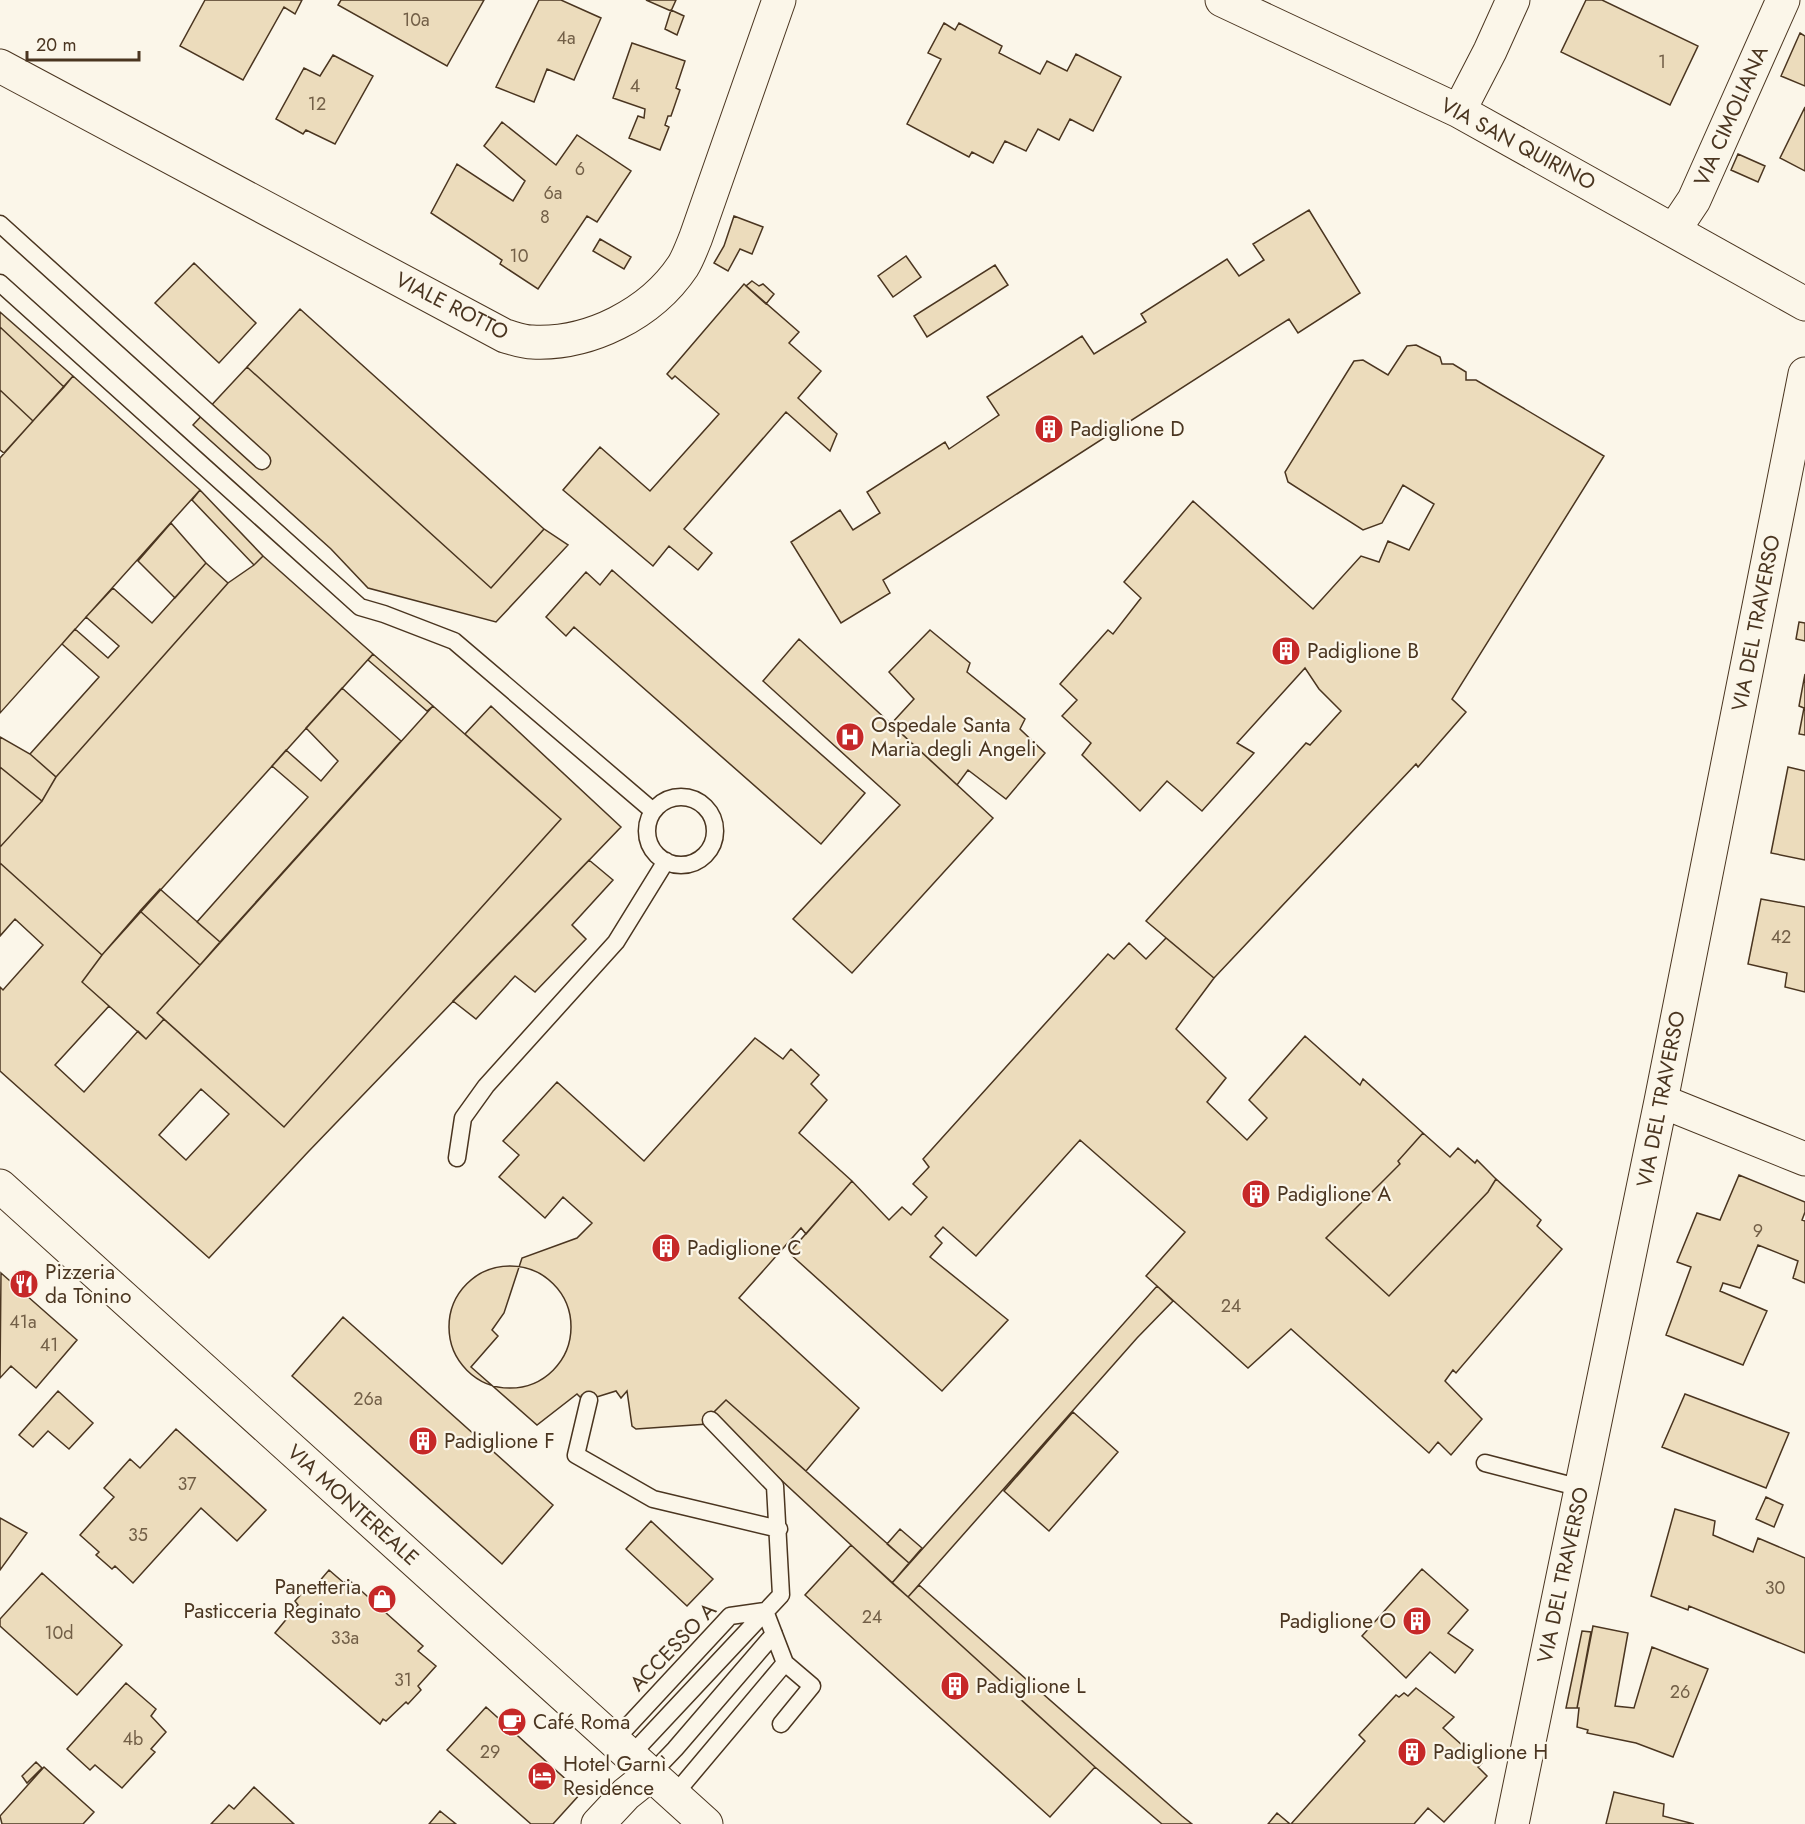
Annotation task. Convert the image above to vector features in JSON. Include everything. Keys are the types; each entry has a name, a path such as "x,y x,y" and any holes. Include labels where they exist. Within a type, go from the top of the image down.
{"street":[{"name":"VIALE ROTTO","path":"0,66 505,336 531,342 560,340 610,327 637,312 665,289 683,265 696,237 779,0"},
{"name":"VIA SAN QUIRINO","path":"1222,0 1460,111 1805,304"},
{"path":"1460,111 1513,0"},
{"name":"VIA CIMOLIANA","path":"1674,230 1694,200 1783,0"},
{"name":"VIA DEL TRAVERSO","path":"1512,1824 1661,1101 1805,374"},
{"path":"1661,1101 1805,1160"},
{"name":"VIA MONTEREALE","path":"0,1186 706,1824"},
{"path":"598,1824 626,1794 642,1766"}],"lane":[{"path":"0,224 262,461"},
{"path":"0,283 360,607 454,641 653,811"},
{"path":"680,796 701,803 713,820 715,830 708,851 700,859 683,864 666,861 656,855 649,845 648,821 653,811 660,803 680,796"},
{"path":"457,1158 463,1118 486,1086 616,942 666,861"},
{"path":"589,1400 576,1455 653,1499 779,1529"},
{"path":"642,1766 765,1611 781,1595 775,1486 711,1420"},
{"path":"1485,1463 1581,1488"},
{"path":"765,1611 785,1663 812,1686 781,1724"},
{"path":"642,1766 675,1749 774,1634"},
{"path":"642,1766 785,1663"}],"building":[{"path":"205,0 302,0 295,14 284,7 243,80 180,46"},
{"path":"341,0 484,0 447,66 338,5"},
{"path":"539,0 561,0 601,18 574,80 547,69 534,102 496,87"},
{"path":"646,0 676,0 671,11"},
{"path":"1586,0 1602,0 1698,46 1670,105 1561,52"},
{"path":"671,10 684,16 677,35 665,29"},
{"path":"944,23 955,30 959,23 1002,46 999,53 1040,74 1047,61 1067,71 1076,54 1121,77 1093,131 1070,119 1059,140 1038,129 1026,151 1005,141 993,163 972,152 969,157 907,124 941,59 928,53"},
{"path":"1800,33 1805,36 1805,86 1781,76"},
{"path":"632,43 685,61 676,88 680,90 671,116 668,116 665,125 669,127 660,150 629,138 638,116 644,118 645,109 613,98"},
{"path":"333,55 373,76 335,144 306,130 303,134 276,119 304,68 320,76"},
{"path":"1805,107 1805,171 1780,158"},
{"path":"502,122 556,165 577,135 631,171 597,222 587,216 538,289 500,264 502,260 431,213 457,164 513,201 525,181 484,146"},
{"path":"1738,154 1765,166 1758,182 1731,170"},
{"name":"Padiglione D","path":"1309,210 1360,293 1298,333 1289,319 883,580 890,593 841,623 791,542 840,510 853,530 880,513 867,492 945,442 949,449 999,415 987,397 1082,336 1094,354 1146,322 1141,314 1227,259 1239,276 1264,260 1253,244"},
{"path":"734,216 763,227 752,254 740,249 728,271 714,263 724,246"},
{"path":"600,239 631,257 624,269 593,251"},
{"path":"906,256 921,277 893,297 878,276"},
{"path":"194,263 256,323 219,363 155,303"},
{"path":"995,265 1008,285 927,337 914,316"},
{"path":"752,281 759,286 763,284 774,294 766,304 746,286"},
{"path":"744,284 799,332 789,343 821,371 798,398 837,434 830,451 786,412 684,529 712,553 698,570 669,546 653,566 563,490 600,447 650,491 719,414 675,376 672,379 667,374"},
{"path":"300,309 544,529 491,588 247,367"},
{"path":"0,312 73,376 64,387 0,327"},
{"path":"0,327 64,387 33,421 0,390"},
{"name":"Padiglione B","path":"1416,345 1440,357 1442,364 1453,364 1466,372 1466,380 1476,380 1604,456 1452,699 1466,712 1418,767 1416,764 1214,978 1146,921 1306,743 1310,745 1341,711 1319,689 1305,668 1237,743 1254,753 1202,811 1167,781 1140,811 1082,755 1091,743 1062,716 1077,700 1060,684 1108,630 1113,634 1141,598 1124,582 1193,501 1313,609 1361,556 1379,562 1388,541 1409,550 1434,504 1403,485 1382,523 1363,530 1288,482 1285,472 1354,361 1363,360 1388,375 1407,346"},
{"path":"247,367 491,588 544,529 568,545 496,622 368,588 331,549 193,425"},
{"path":"73,376 200,490 0,713 0,458"},
{"path":"0,390 33,421 4,453 0,450"},
{"path":"200,490 263,556 254,565 192,500"},
{"path":"171,523 206,563 175,598 138,561"},
{"path":"263,556 373,654 102,955 0,863 0,847 42,801 56,777 228,583"},
{"path":"206,563 228,583 56,777 30,754 99,677 62,644 75,629 108,658 119,646 86,617 113,588 152,623"},
{"path":"612,570 865,793 821,844 574,627 566,636 546,617 586,572 600,585"},
{"path":"1799,622 1805,623 1805,641 1796,639"},
{"path":"930,630 970,663 967,672 1025,719 1020,729 1045,753 1006,799 968,770 957,785 891,724 914,699 889,672"},
{"path":"799,639 993,818 852,973 793,919 900,805 763,681"},
{"path":"373,654 433,706 427,711 368,660"},
{"path":"1805,674 1805,735 1799,734 1804,708 1799,706"},
{"path":"342,688 401,741 220,942 197,922 308,797 272,766 286,750 321,781 338,761 306,728"},
{"path":"433,706 561,819 284,1127 157,1013"},
{"path":"491,706 621,827 209,1258 0,1071 0,987 3,990 43,945 15,919 0,936 0,863 102,955 82,982 109,1006 55,1065 84,1092 138,1031 146,1039 164,1019 284,1127 561,819 465,734","holes":["201,1089 229,1114 186,1160 159,1135"]},
{"path":"0,737 30,754 56,777 42,801 0,767"},
{"path":"0,767 42,801 0,847"},
{"path":"1788,767 1805,771 1805,860 1771,853"},
{"path":"589,860 613,880 572,925 586,939 535,992 515,976 476,1019 453,1001"},
{"path":"160,889 220,942 200,965 140,911"},
{"path":"1761,899 1805,907 1805,992 1785,987 1787,973 1748,964"},
{"path":"140,911 200,965 157,1013 164,1019 146,1039 82,982"},
{"name":"Padiglione A","path":"1166,938 1214,978 1176,1029 1226,1078 1207,1102 1247,1140 1267,1118 1249,1100 1305,1036 1360,1085 1363,1079 1423,1133 1398,1161 1400,1164 1326,1238 1389,1296 1488,1192 1496,1179 1541,1220 1537,1226 1562,1249 1456,1373 1453,1370 1445,1381 1482,1419 1451,1455 1438,1442 1429,1453 1291,1329 1248,1368 1146,1276 1185,1232 1080,1140 976,1256 943,1227 935,1236 942,1243 930,1257 1008,1320 942,1391 789,1253 852,1181 889,1220 902,1207 911,1215 927,1197 913,1184 929,1167 923,1159 1108,954 1114,959 1129,943 1146,959"},
{"name":"Padiglione C","path":"755,1038 783,1059 791,1049 819,1075 811,1084 827,1100 799,1133 852,1181 806,1234 801,1228 739,1298 859,1408 806,1471 726,1400 711,1415 708,1424 636,1429 632,1426 627,1391 621,1398 616,1391 584,1401 577,1394 537,1425 471,1367 498,1336 492,1330 504,1313 522,1258 577,1238 592,1223 563,1197 545,1218 499,1177 519,1155 503,1141 557,1082 644,1161"},
{"path":"1423,1133 1450,1157 1458,1148 1475,1163 1477,1160 1496,1179 1488,1192 1389,1296 1326,1238 1400,1164 1398,1161"},
{"path":"1739,1175 1805,1202 1802,1220 1805,1221 1805,1283 1793,1278 1798,1261 1758,1245 1740,1288 1723,1283 1720,1291 1767,1311 1743,1365 1666,1335 1691,1267 1677,1262 1697,1213 1720,1220"},
{"path":"510,1266 533,1271 544,1276 553,1284 561,1293 566,1304 571,1327 566,1350 561,1361 553,1370 544,1378 533,1383 510,1388 487,1383 476,1378 467,1370 459,1361 454,1350 449,1327 454,1304 459,1293 467,1284 476,1276 487,1271"},
{"path":"1,1273 77,1340 36,1388 11,1366 0,1378"},
{"path":"1157,1286 1173,1301 1137,1338 908,1597 892,1583"},
{"name":"Padiglione F","path":"343,1317 553,1505 502,1564 292,1376"},
{"path":"58,1391 93,1423 69,1449 48,1431 33,1447 19,1435"},
{"path":"1685,1394 1789,1433 1766,1488 1662,1447"},
{"path":"726,1400 909,1563 892,1583 711,1415"},
{"path":"1073,1412 1118,1452 1049,1531 1004,1491"},
{"path":"176,1429 266,1510 237,1541 201,1508 133,1583 115,1566 112,1569 96,1555 99,1552 80,1535 114,1497 104,1488 130,1459 140,1468"},
{"path":"1766,1497 1783,1505 1774,1527 1756,1519"},
{"path":"1675,1509 1715,1521 1713,1535 1753,1552 1758,1538 1805,1558 1805,1653 1689,1606 1688,1610 1651,1596"},
{"path":"0,1518 27,1533 0,1570"},
{"path":"651,1521 713,1579 687,1606 626,1549"},
{"path":"900,1529 922,1548 909,1563 887,1544"},
{"name":"Padiglione L","path":"851,1545 1095,1767 1050,1817 805,1595"},
{"name":"Padiglione O","path":"1422,1569 1468,1610 1448,1633 1473,1650 1455,1673 1430,1652 1406,1678 1362,1636"},
{"path":"329,1570 344,1583 348,1579 423,1646 418,1651 436,1666 418,1686 421,1690 408,1704 406,1702 386,1721 383,1719 380,1724 275,1633 298,1605 295,1601 308,1587 311,1591"},
{"path":"42,1573 122,1645 77,1695 0,1626 0,1619"},
{"path":"919,1585 1192,1824 1162,1824 1095,1767 908,1597"},
{"path":"1593,1626 1628,1633 1615,1706 1634,1708 1652,1647 1708,1669 1673,1757 1636,1743 1587,1733 1588,1730 1577,1727 1579,1708 1577,1708"},
{"path":"1582,1631 1591,1632 1577,1708 1566,1708"},
{"path":"126,1683 156,1709 151,1716 166,1732 151,1749 155,1752 122,1788 95,1765 90,1770 67,1749"},
{"name":"Padiglione H","path":"1416,1688 1454,1717 1443,1728 1482,1763 1478,1767 1487,1776 1444,1822 1428,1808 1414,1824 1291,1824 1365,1741 1359,1735 1396,1695 1399,1697 1404,1693 1408,1696"},
{"path":"486,1707 581,1793 553,1824 531,1824 447,1750"},
{"path":"36,1762 42,1768 27,1783 22,1776"},
{"path":"44,1767 94,1812 83,1824 2,1824 0,1816"},
{"path":"254,1787 294,1824 211,1824 229,1805 234,1809"},
{"path":"1614,1792 1664,1804 1663,1816 1694,1824 1606,1824"},
{"path":"440,1811 456,1824 429,1824"},
{"path":"1277,1813 1290,1824 1268,1824"}],"place":[{"name":"Padiglione D","path":"1049,429"},
{"name":"Padiglione B","path":"1286,651"},
{"name":"Ospedale Santa Maria degli Angeli","path":"850,737"},
{"name":"Padiglione A","path":"1256,1194"},
{"name":"Padiglione C","path":"666,1248"},
{"name":"Pizzeria da Tonino","path":"24,1284"},
{"name":"Padiglione F","path":"423,1441"},
{"name":"Panetteria Pasticceria Reginato","path":"382,1599"},
{"name":"Padiglione O","path":"1417,1621"},
{"name":"Padiglione L","path":"955,1686"},
{"name":"Café Roma","path":"512,1722"},
{"name":"Padiglione H","path":"1412,1752"},
{"name":"Hotel Garnì Residence","path":"542,1776"}]}
